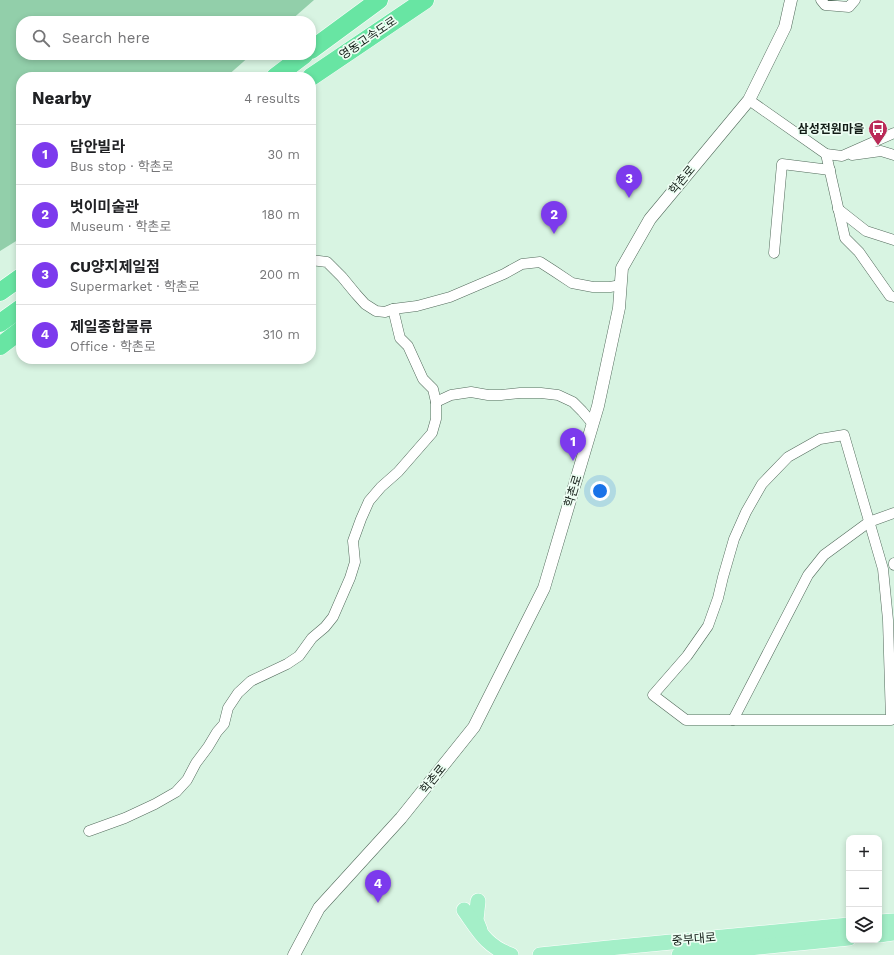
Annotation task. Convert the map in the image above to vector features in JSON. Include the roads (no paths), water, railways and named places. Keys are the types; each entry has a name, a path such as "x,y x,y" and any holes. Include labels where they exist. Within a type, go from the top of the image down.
{"highway":[{"name":"영동고속도로","path":"316,46 379,0"},
{"name":"영동고속도로","path":"316,74 425,0"},
{"path":"282,72 297,60"},
{"path":"0,292 16,281"},
{"path":"0,323 16,312"},
{"path":"0,346 16,334"}],"main road":[{"path":"478,901 476,920 483,938"},
{"path":"464,910 483,938 500,951 511,955"},
{"path":"882,922 894,921"},
{"name":"중부대로","path":"540,955 846,925"},
{"path":"882,935 894,933"},
{"name":"중부대로","path":"679,955 846,938"}],"street":[{"name":"학촌로","path":"294,955 319,908 401,818 474,727 544,588 598,406 619,308 622,268 650,219 749,100 785,27 791,0"},
{"path":"821,0 825,4 849,7 855,0"},
{"path":"749,100 826,154 842,156 881,152 894,155"},
{"path":"842,156 892,135"},
{"path":"826,154 845,238 859,252 890,296 894,297"},
{"path":"774,253 782,164 830,170"},
{"path":"838,209 866,231 894,240"},
{"path":"316,261 327,262 365,304 376,311 385,312 393,309 417,306 450,297 504,274 522,264 540,262 572,283 593,287 610,287 621,285"},
{"path":"89,831 125,818 176,792 187,780 196,763 224,724 228,708 238,693 251,680 287,664 299,656 312,638 325,627 333,617 350,578 355,562 353,541 369,501 381,487 398,472 432,433 436,419 436,402 433,389 423,379 408,346 400,338 393,309"},
{"path":"436,402 451,395 471,392 488,395 520,393 558,395 573,402 593,424"},
{"path":"844,435 882,569 891,620 891,720 686,720 653,695 687,656 708,626 718,598 734,539 746,512 762,484 788,457 820,439 844,435"},
{"path":"733,720 808,575 824,554 869,522 894,513"}],"place":[{"name":"삼성전원마을","path":"878,146"},
{"name":"CU양지제일점","path":"629,198"},
{"name":"벗이미술관","path":"554,234"},
{"name":"담안빌라","path":"573,461"},
{"name":"제일종합물류","path":"378,903"}]}
